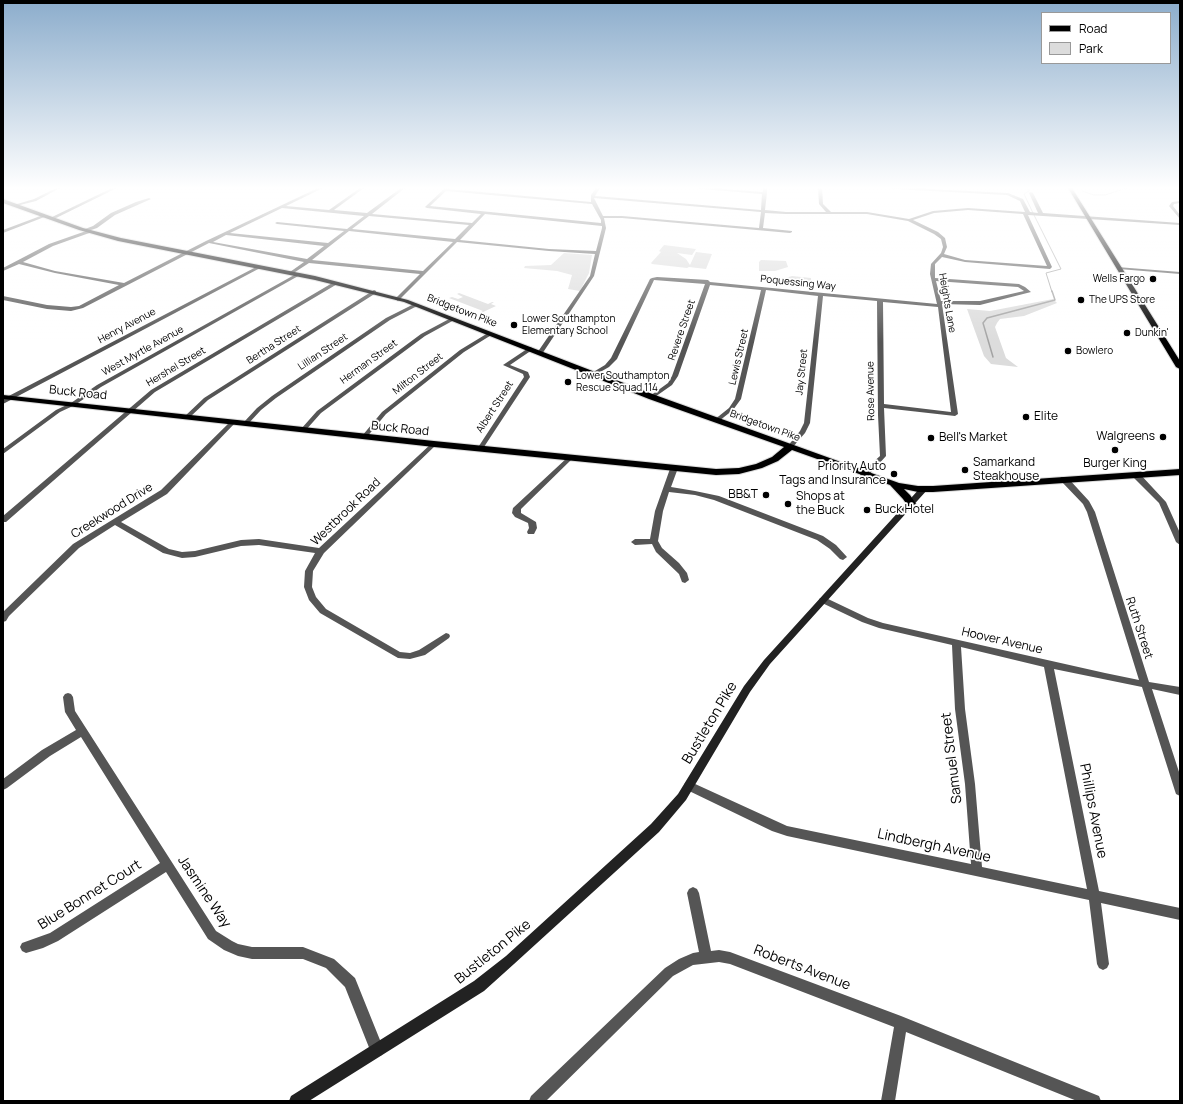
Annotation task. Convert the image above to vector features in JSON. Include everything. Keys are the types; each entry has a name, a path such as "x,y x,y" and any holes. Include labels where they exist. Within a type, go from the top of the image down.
{"main road":[{"name":"Bridgetown Pike","path":"118,240 295,274 398,299 652,397 864,474 893,484 924,489"},
{"path":"1101,240 1180,367"},
{"name":"Buck Road","path":"7,397 364,437 716,472 745,470 768,462 790,447"},
{"path":"924,489 1180,472"},
{"path":"893,484 907,497 911,504"},
{"name":"Bustleton Pike","path":"296,1101 453,1004 479,986 510,960 655,828 682,797 747,689 767,662 924,489"}],"street":[{"path":"3,270 51,245 65,240"},
{"path":"3,298 47,307 77,309 214,240"},
{"path":"278,240 329,245"},
{"name":"West Myrtle Avenue","path":"3,452 58,411 73,404 99,386 295,274 308,261 336,240"},
{"path":"452,240 549,250 598,252"},
{"path":"398,299 457,240"},
{"path":"540,353 589,281 601,240"},
{"name":"Heights Lane","path":"881,406 955,414 939,305 932,271 933,264 941,255 945,247 942,240"},
{"path":"941,255 965,261 1048,268 1050,267 1038,240"},
{"path":"208,242 308,261 424,273"},
{"path":"18,262 55,272 125,285"},
{"name":"Henry Avenue","path":"3,402 7,397 260,267"},
{"path":"1119,268 1180,273"},
{"name":"Poquessing Way","path":"592,374 607,366 614,359 652,279 654,278 939,305 963,302 980,303 1028,292 1026,289 1019,286 933,279"},
{"name":"Revere Street","path":"652,397 670,384 675,376 708,282"},
{"name":"Hershel Street","path":"3,520 130,410 158,388 224,351 336,283"},
{"name":"Lewis Street","path":"717,420 731,409 738,398 764,288"},
{"name":"Bertha Street","path":"187,417 202,403 224,387 374,292"},
{"name":"Jay Street","path":"790,447 803,432 807,423 821,294"},
{"name":"Rose Avenue","path":"864,474 883,456 880,300"},
{"name":"Lillian Street","path":"246,423 259,409 274,397 388,319 416,305"},
{"name":"Herman Street","path":"303,430 319,412 422,335 453,319"},
{"name":"Milton Street","path":"364,437 384,413 462,351 490,334"},
{"name":"Albert Street","path":"480,449 527,377 526,373 506,365 530,349"},
{"name":"Creekwood Drive","path":"3,619 6,614 76,546 164,492 233,422"},
{"name":"Westbrook Road","path":"434,444 321,551 312,565 308,575 308,586 312,598 327,614 404,656 415,656 422,653 446,636"},
{"path":"531,532 533,528 532,522 518,515 516,513 517,508 570,458"},
{"path":"674,468 668,489 659,511 654,541 658,550 683,573 685,580"},
{"path":"1136,475 1163,503 1180,542"},
{"name":"Ruth Street","path":"1064,479 1086,503 1091,512 1180,791"},
{"path":"668,489 716,498 813,535 827,542 843,557"},
{"path":"115,522 166,551 182,555 195,554 241,543 259,542 321,551"},
{"path":"635,542 654,541"},
{"name":"Hoover Avenue","path":"823,600 858,617 882,626 1048,664 1146,685 1180,690"},
{"name":"Samuel Street","path":"956,643 960,709 970,784 977,870"},
{"name":"Phillips Avenue","path":"1048,664 1094,896 1103,964"},
{"name":"Jasmine Way","path":"68,697 69,708 82,731 212,935 228,946 252,953 303,953 330,963 343,974 350,983 378,1050"},
{"path":"3,784 46,753 82,731"},
{"name":"Lindbergh Avenue","path":"689,786 776,827 787,830 1180,914"},
{"name":"Blue Bonnet Court","path":"26,947 54,937 167,865"},
{"path":"693,893 706,956"},
{"name":"Roberts Avenue","path":"536,1101 668,972 683,963 706,956 730,958 901,1023 1094,1101"},
{"path":"888,1101 901,1023"}],"green space":[{"path":"664,245 696,249 692,255 677,253 686,259 690,265 696,252 712,254 706,269 652,264 651,263 661,252 659,251"},
{"path":"564,253 592,255 589,273 580,291 568,289 572,275 557,271 524,268 525,266 551,265"},
{"path":"761,260 786,261 788,267 775,271 759,271 759,262"},
{"path":"792,276 811,278 811,287 807,288 783,285 782,279"},
{"path":"459,293 488,304 494,302 491,304 496,306 480,313 483,311 449,298 452,297 458,299 463,297 457,294"},
{"path":"1053,299 1057,303 1024,316 1000,319 995,327 1006,358 1018,367 991,364 984,356 967,309 990,311"}],"waterway":[{"path":"1046,240 1061,269 1046,273 1052,292"},
{"path":"993,357 983,323 987,318 1055,300 1052,291"}],"place":[{"name":"Wells Fargo","path":"1153,279"},
{"name":"The UPS Store","path":"1081,300"},
{"name":"Lower Southampton Elementary School","path":"514,325"},
{"name":"Dunkin'","path":"1127,333"},
{"name":"Bowlero","path":"1068,351"},
{"name":"Lower Southampton Rescue Squad 114","path":"568,382"},
{"name":"Elite","path":"1026,417"},
{"name":"Walgreens","path":"1163,437"},
{"name":"Bell's Market","path":"931,438"},
{"name":"Burger King","path":"1115,450"},
{"name":"Samarkand Steakhouse","path":"965,470"},
{"name":"Priority Auto Tags and Insurance","path":"894,474"},
{"name":"BB&T","path":"766,495"},
{"name":"Shops at the Buck","path":"788,504"},
{"name":"Buck Hotel","path":"867,510"}]}
